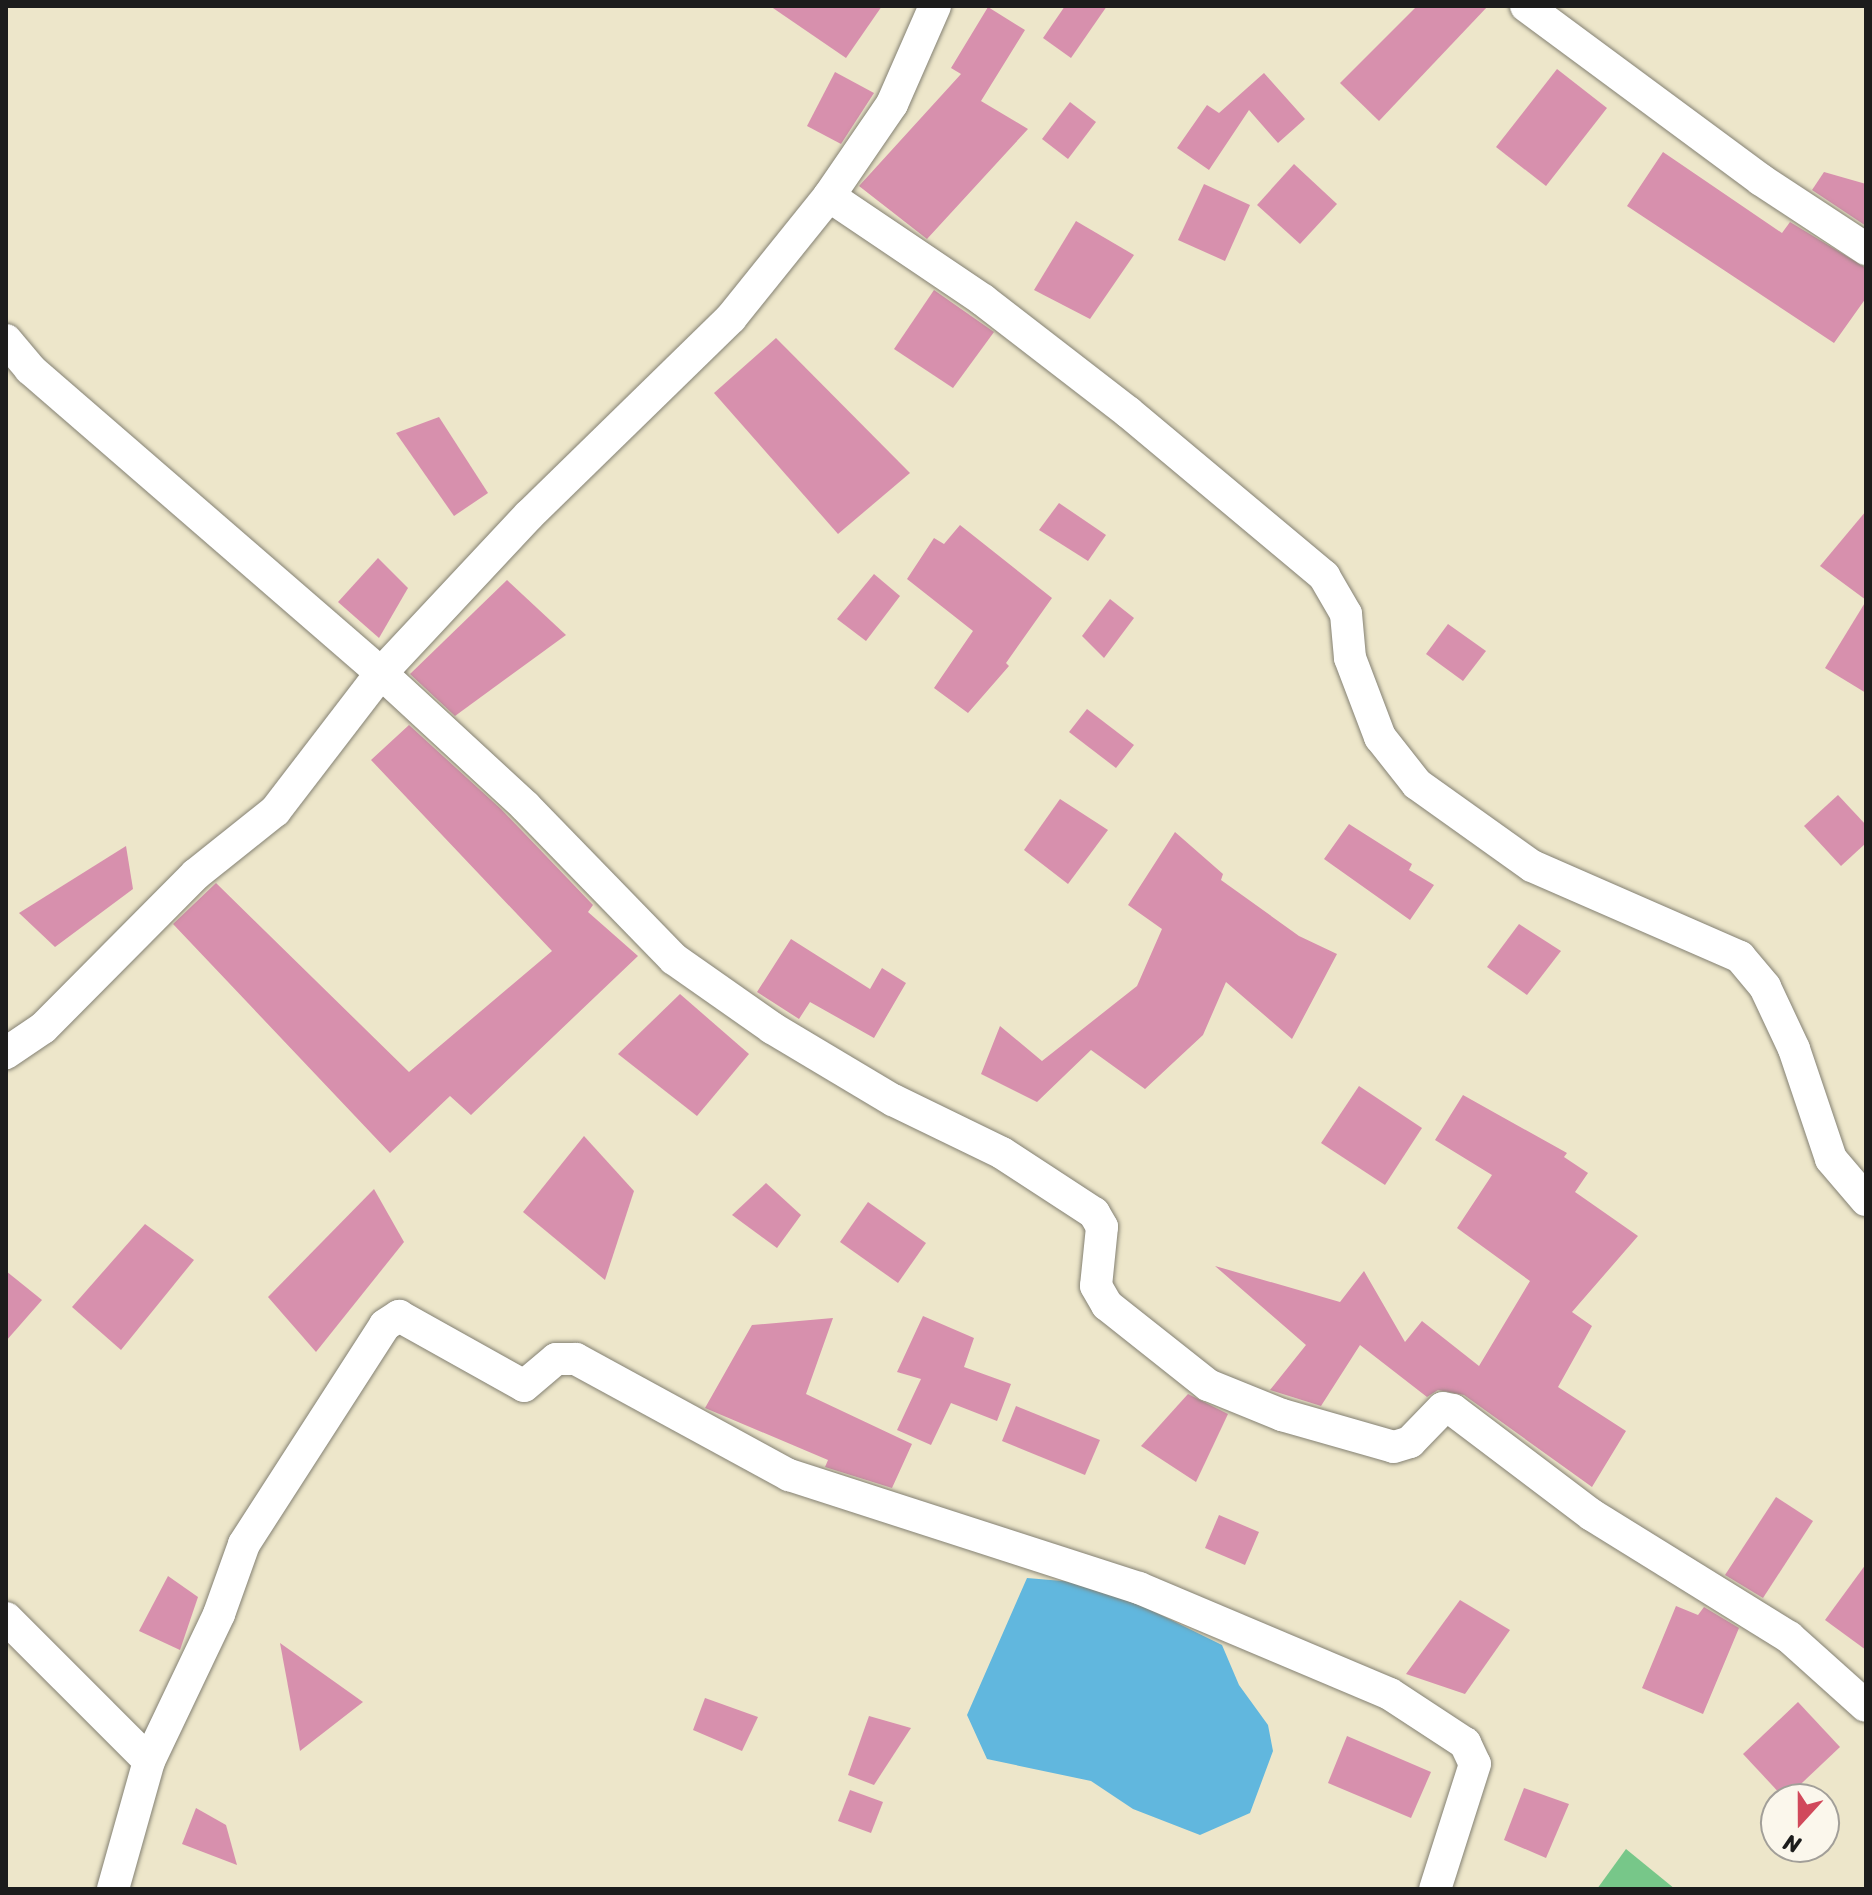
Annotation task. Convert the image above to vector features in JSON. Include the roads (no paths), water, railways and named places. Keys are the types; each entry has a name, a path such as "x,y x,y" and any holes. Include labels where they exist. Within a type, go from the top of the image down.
{"street":[{"path":"6,1053 43,1028 196,874 275,811 381,673 529,515 731,318 829,196 892,104 935,6"},
{"path":"1526,6 1761,180 1866,249"},
{"path":"829,196 995,310 1214,481 1324,576 1346,614 1350,658 1380,737 1417,784 1532,866 1740,957 1765,987 1794,1049 1831,1159 1866,1200"},
{"path":"6,340 30,369 381,673 526,807 674,959 772,1028 893,1100 1002,1153 1094,1213 1102,1227 1096,1286 1107,1305 1208,1385 1282,1415 1394,1447 1410,1442 1443,1408 1453,1410 1592,1515 1789,1637 1866,1706"},
{"path":"113,1889 149,1761 219,1614 244,1544 385,1325 399,1316 524,1386 556,1359 576,1359 789,1475 1139,1588 1390,1694 1465,1743 1475,1764 1435,1889"},
{"path":"6,1618 149,1761"}],"water":[{"path":"1027,1578 1098,1584 1222,1645 1239,1685 1268,1725 1273,1751 1250,1813 1200,1835 1133,1809 1091,1781 987,1759 967,1715"}]}
